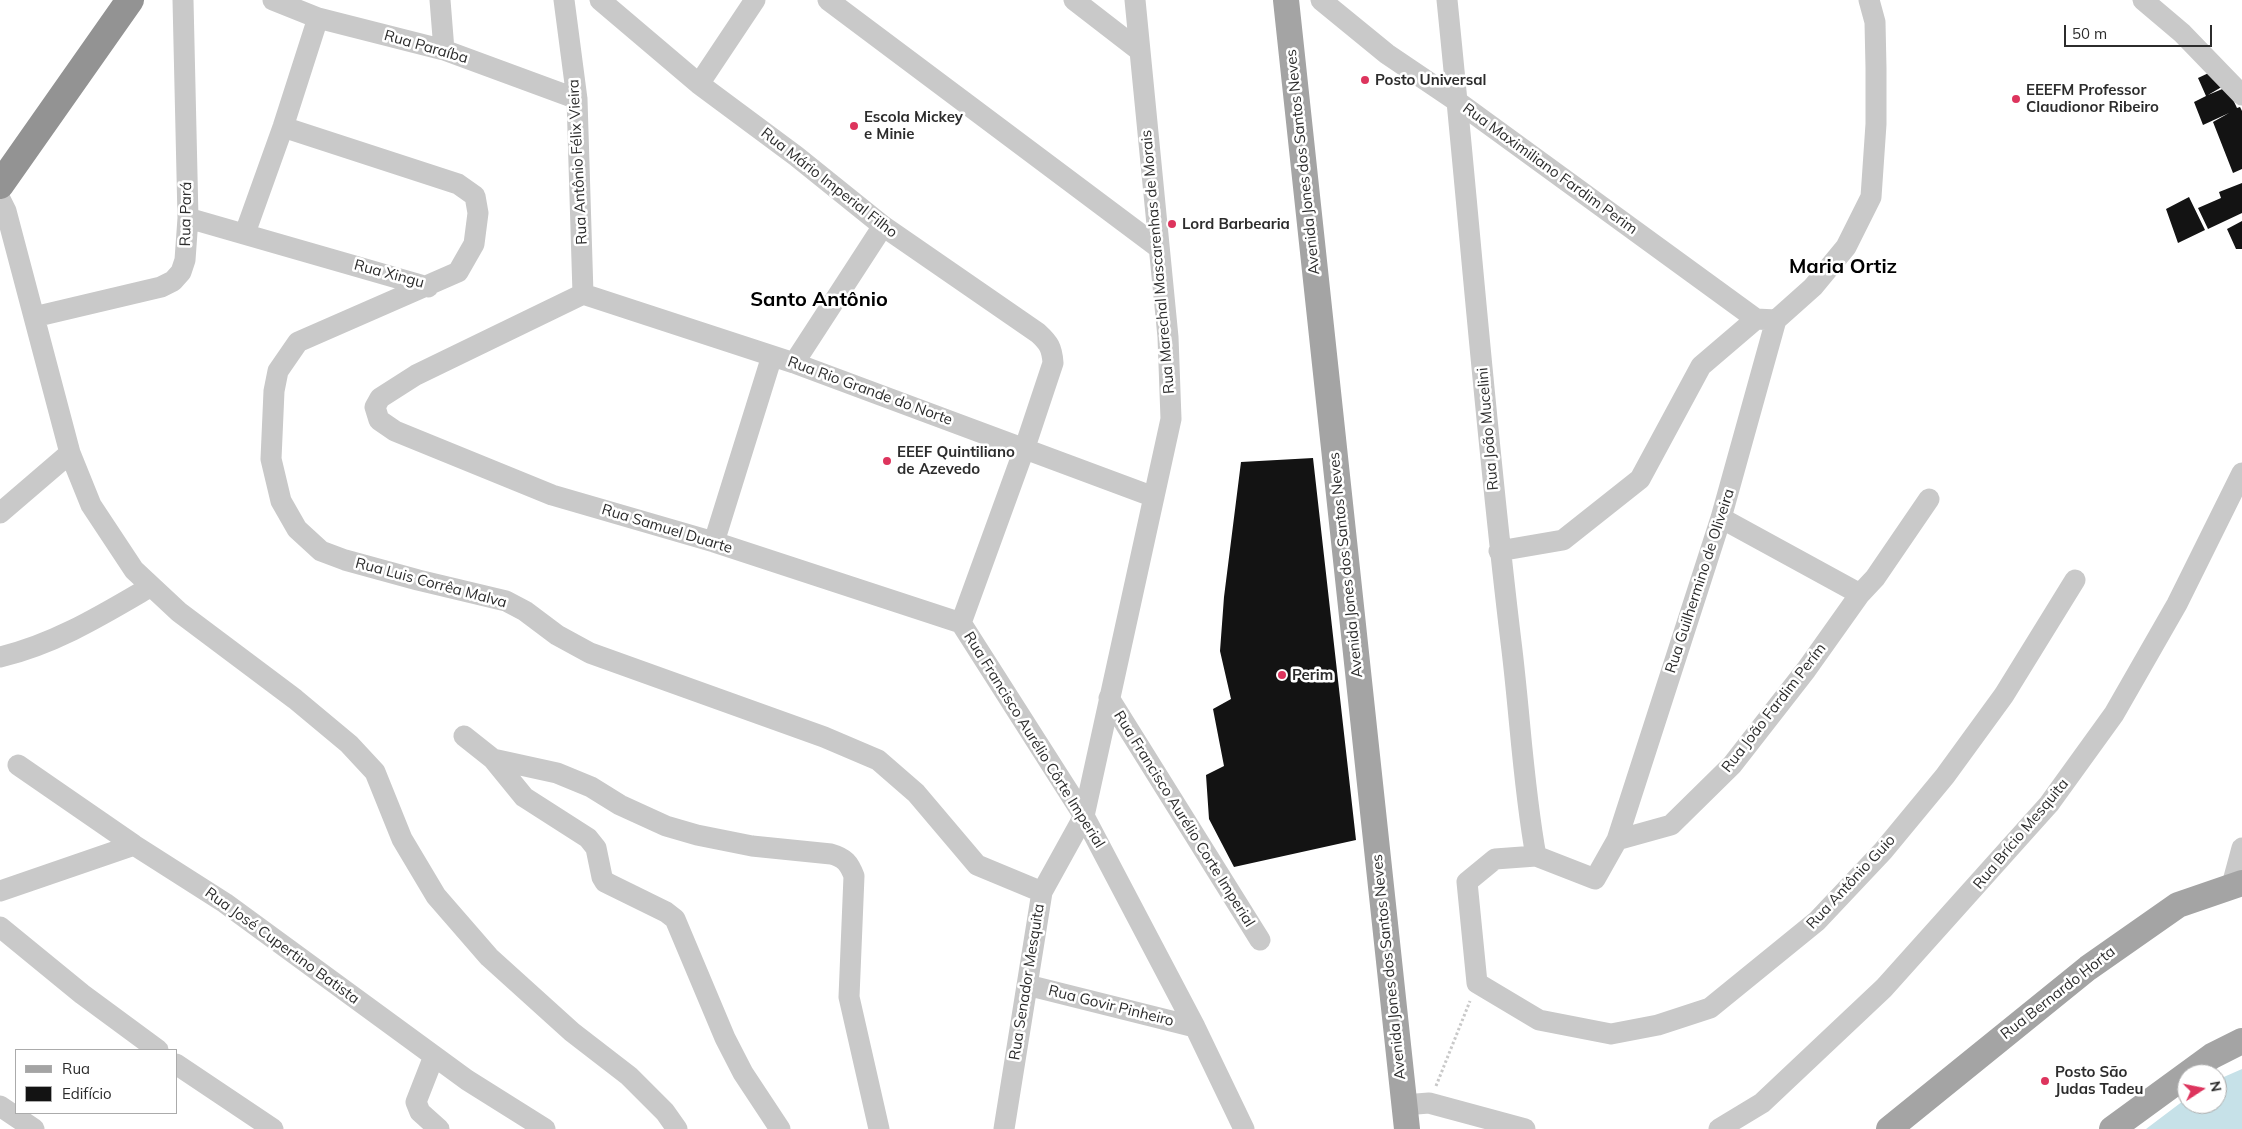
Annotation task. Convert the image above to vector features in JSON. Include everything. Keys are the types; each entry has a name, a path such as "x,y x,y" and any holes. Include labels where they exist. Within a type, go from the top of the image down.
{"highway":[{"path":"0,185 130,0"}],"main road":[{"name":"Avenida Jones dos Santos Neves","path":"1286,0 1406,1117"},
{"name":"Rua Bernardo Horta","path":"1888,1129 2088,968 2178,905 2237,884"},
{"path":"2112,1129 2205,1061 2242,1041"}],"street":[{"name":"Rua Pará","path":"34,317 141,293 173,281 181,272 185,260 188,218 183,0"},
{"name":"Rua Paraíba","path":"274,0 318,18 444,50 577,99"},
{"path":"440,0 444,50"},
{"name":"Rua Antônio Félix Vieira","path":"564,0 577,99 583,294"},
{"name":"Rua Mário Imperial Filho","path":"600,0 699,84 796,156 883,226 1038,333 1048,342 1052,349 1053,363"},
{"path":"699,84 755,0"},
{"path":"828,0 1159,248"},
{"path":"1074,0 1140,51"},
{"name":"Rua Marechal Mascarenhas de Morais","path":"1109,698 1171,419 1168,337 1135,0"},
{"name":"Rua Maximiliano Fardim Perim","path":"1321,0 1387,54 1766,319"},
{"name":"Rua João Mucelini","path":"1448,0 1499,551 1511,644 1528,811 1536,856"},
{"path":"1499,551 1563,540 1640,479 1701,366 1813,287 1846,247 1871,197 1876,124 1876,77 1875,22 1869,0"},
{"path":"2143,0 2182,33 2242,95"},
{"path":"245,233 283,127 318,18"},
{"name":"Rua Xingu","path":"188,218 428,287 458,272 474,244 478,213 475,196 458,184 283,127"},
{"path":"0,199 6,211 70,452 91,505 134,570 187,618 295,699 349,744 375,772 402,839 436,896 489,957 572,1032 629,1076 665,1112 677,1129"},
{"path":"794,363 883,226"},
{"name":"Rua Luis Corrêa Malva","path":"428,287 298,342 278,372 274,391 271,459 281,501 297,529 321,551 418,580 506,601 525,611 557,635 590,653 824,737 878,760 916,793 977,864 1042,892"},
{"name":"Rua Rio Grande do Norte","path":"583,294 794,363 1025,447 1154,497"},
{"name":"Rua Samuel Duarte","path":"583,294 416,375 380,398 375,407 379,420 395,431 552,495 714,542 961,622"},
{"name":"Rua Guilhermino de Oliveira","path":"1617,840 1721,518 1766,319"},
{"path":"714,542 772,356"},
{"name":"Rua Francisco Aurélio Côrte Imperial","path":"1053,363 1025,447 961,622 1084,816 1195,1027 1244,1129"},
{"path":"0,513 70,452"},
{"name":"Rua Brício Mesquita","path":"1719,1129 1762,1103 1884,988 2049,804 2114,714 2177,604 2242,473"},
{"name":"Rua João Fardim Perím","path":"1617,840 1671,825 1732,765 1806,670 1860,594 1875,578 1929,499"},
{"path":"1721,518 1860,594"},
{"name":"Rua Antônio Guio","path":"1477,983 1539,1020 1611,1034 1658,1025 1710,1008 1817,921 1883,851 1945,776 2004,695 2075,580"},
{"path":"0,658 23,652 72,631 150,586"},
{"name":"Rua Senador Mesquita","path":"1004,1129 1042,892 1084,816 1109,698"},
{"name":"Rua Francisco Aurélio Corte Imperial","path":"1109,698 1260,940"},
{"path":"464,736 493,759 524,797 588,838 596,848 605,882 647,902 675,919 725,1038 743,1073 780,1129"},
{"path":"493,759 557,773 591,787 620,805 666,826 697,835 752,846 831,854 843,858 849,864 854,876 849,996 879,1129"},
{"name":"Rua José Cupertino Batista","path":"18,765 134,845 225,903 475,1086 545,1129"},
{"path":"1477,983 1467,882 1495,860 1536,856 1595,879 1617,840"},
{"path":"0,892 134,845"},
{"path":"2237,884 2242,848"},
{"path":"0,927 82,994 157,1049"},
{"name":"Rua Govir Pinheiro","path":"1027,985 1195,1027"},
{"path":"434,1056 416,1102 420,1112 439,1129"},
{"path":"178,1065 273,1129"},
{"path":"1406,1117 1429,1103 1525,1129"},
{"path":"0,1106 34,1129"}],"path":[{"path":"1429,1103 1477,983"}],"water":[{"path":"2242,1069 2242,1129 2146,1129 2177,1106 2177,1114 2227,1114 2227,1076"}],"building":[{"path":"2215,70 2225,85 2208,95 2227,87 2237,108 2240,107 2242,111 2242,169 2233,173 2213,122 2229,113 2203,125 2194,102 2206,96 2198,78"},
{"path":"2242,183 2242,213 2208,229 2198,208 2221,198 2219,192"},
{"path":"2189,197 2205,230 2178,243 2166,209"},
{"path":"2242,221 2242,249 2236,249 2227,229"},
{"name":"Perim","path":"1313,458 1356,840 1234,867 1209,819 1206,775 1224,766 1213,709 1231,699 1220,651 1224,597 1241,462"}],"place":[{"name":"Posto Universal","path":"1365,80"},
{"name":"EEEFM Professor Claudionor Ribeiro","path":"2016,99"},
{"name":"Escola Mickey e Minie","path":"854,126"},
{"name":"Lord Barbearia","path":"1172,224"},
{"name":"EEEF Quintiliano de Azevedo","path":"887,461"},
{"name":"Perim","path":"1282,675"},
{"name":"Posto São Judas Tadeu","path":"2045,1081"}],"district":[{"name":"Maria Ortiz","path":"1843,267"},
{"name":"Santo Antônio","path":"819,300"}]}
